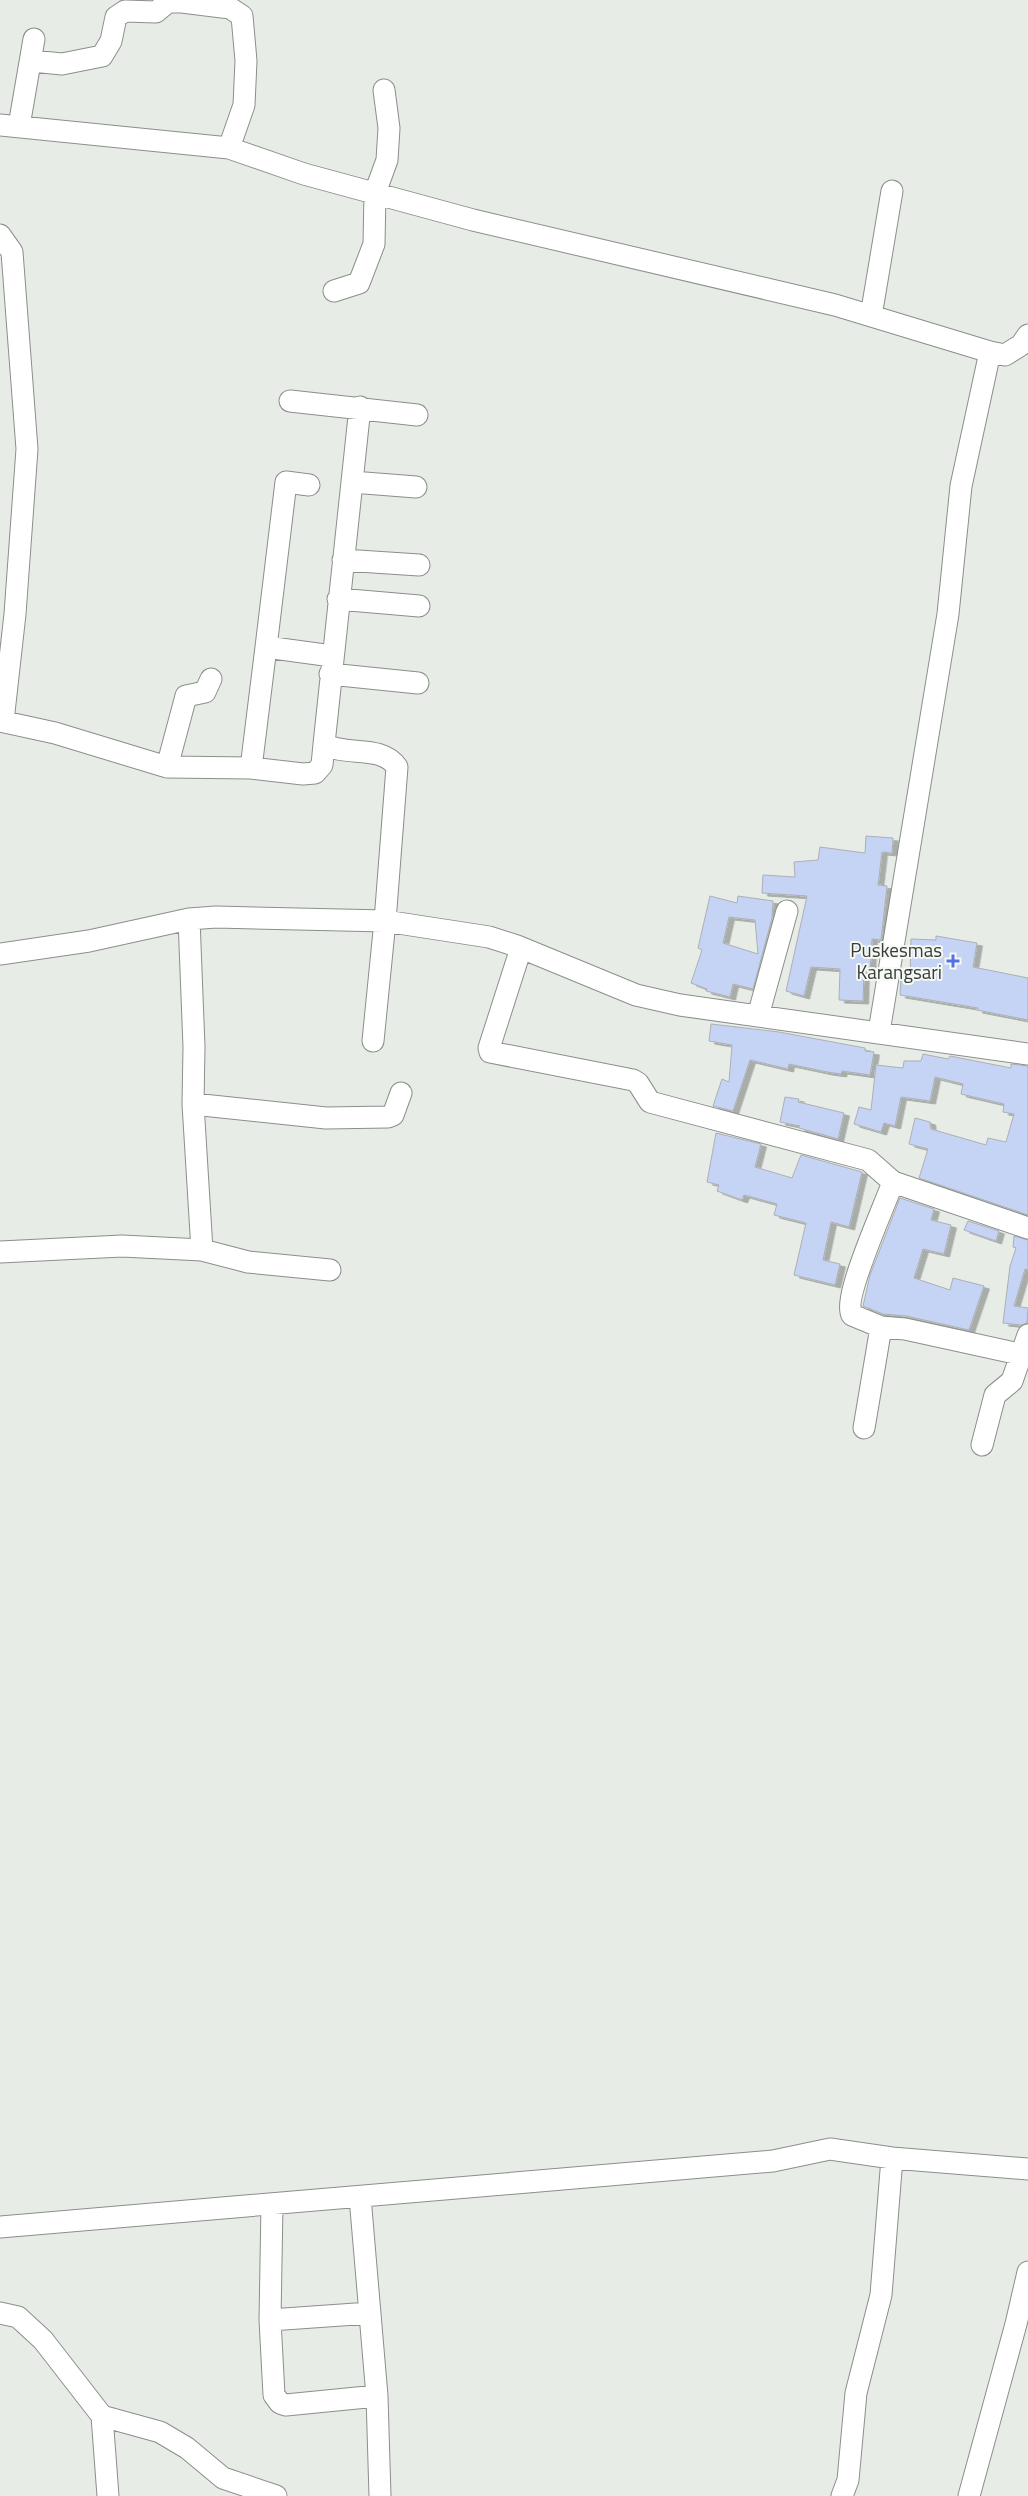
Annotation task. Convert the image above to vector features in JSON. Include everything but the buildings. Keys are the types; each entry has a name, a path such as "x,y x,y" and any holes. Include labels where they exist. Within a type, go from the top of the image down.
{"street":[{"path":"32,61 62,64 91,60 102,56 111,41 116,17 124,11 156,12 168,2 230,8 239,12 242,16 246,44 244,105 229,148"},
{"path":"34,39 32,61 9,125 229,148 304,174 473,220 835,305 1004,355 1021,345 1028,334"},
{"path":"334,290 360,283 374,244 376,193 387,160 389,128 384,90"},
{"path":"871,316 892,191"},
{"path":"0,235 12,252 27,449 15,614 1,721 55,734 167,766 251,768 303,774 315,773 322,765 338,599 360,408"},
{"path":"879,1032 948,614 961,486 990,352"},
{"path":"290,401 417,415"},
{"path":"251,768 286,482 310,485"},
{"path":"352,482 416,487"},
{"path":"343,560 419,566"},
{"path":"338,599 419,606"},
{"path":"266,647 331,665 418,683"},
{"path":"167,766 186,696 204,692 211,679"},
{"path":"324,744 339,749 384,755 392,760 397,767 373,1041"},
{"path":"758,1016 787,911"},
{"path":"0,954 89,940 189,919 216,917 385,921 490,937 636,995 680,1005 1028,1054"},
{"path":"189,919 194,1047 193,1104 202,1250"},
{"path":"521,948 489,1048 490,1052 633,1080 638,1083 650,1102 868,1160 894,1182 1028,1228"},
{"path":"193,1104 326,1118 388,1117 394,1115 401,1093"},
{"path":"894,1182 865,1254 849,1308 854,1318 881,1327 905,1329 1024,1356"},
{"path":"0,1252 122,1246 202,1250 248,1262 330,1270"},
{"path":"864,1428 881,1327"},
{"path":"982,1445 995,1395 1012,1381 1024,1356 1028,1335"},
{"path":"0,2227 773,2161 830,2149 892,2158 1028,2169"},
{"path":"842,2496 848,2480 856,2393 881,2295 892,2158"},
{"path":"360,2197 378,2396 380,2496"},
{"path":"272,2205 270,2320 272,2390 280,2403 286,2405 378,2396"},
{"path":"969,2496 1016,2324 1028,2272"},
{"path":"0,2313 18,2317 43,2340 102,2416 108,2496"},
{"path":"270,2320 370,2313"},
{"path":"102,2416 160,2432 186,2448 224,2487 276,2496"}],"place":[{"name":"Puskesmas Karangsari","path":"953,961"}]}
